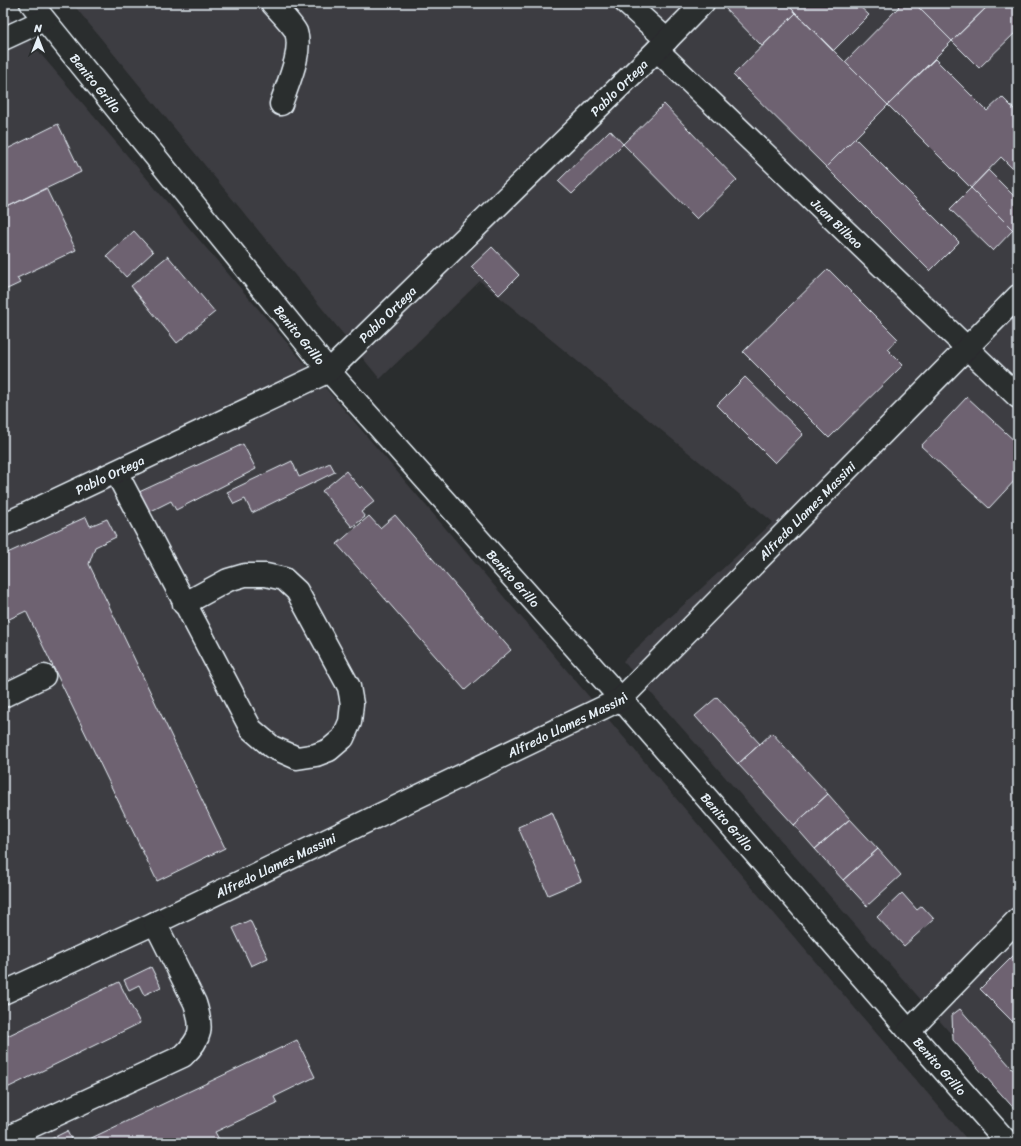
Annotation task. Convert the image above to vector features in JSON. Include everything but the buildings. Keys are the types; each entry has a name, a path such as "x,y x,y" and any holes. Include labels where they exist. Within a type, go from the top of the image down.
{"street":[{"name":"Benito Grillo","path":"31,3 329,371 621,699 1008,1143"},
{"path":"272,3 296,32 298,48 281,104"},
{"name":"Juan Bilbao","path":"626,3 662,45 1018,397"},
{"name":"Pablo Ortega","path":"3,525 329,371 703,3"},
{"path":"3,39 44,20"},
{"name":"Alfredo Llames Massini","path":"3,993 155,923 621,699 968,349 1018,296"},
{"path":"116,472 184,604 250,729 272,747 297,758 316,755 329,750 343,738 350,722 352,704 349,687 298,591 284,579 266,575 245,575 228,580 184,604"},
{"path":"3,696 44,676"},
{"path":"909,1031 1018,919"},
{"path":"17,1133 183,1056 194,1046 200,1032 199,1016 195,1003 155,923"}],"shaded area":[{"path":"72,3 1018,3 1018,1110 623,661 773,522 480,281 380,379"},
{"path":"3,10 970,1143 3,1143"}]}
